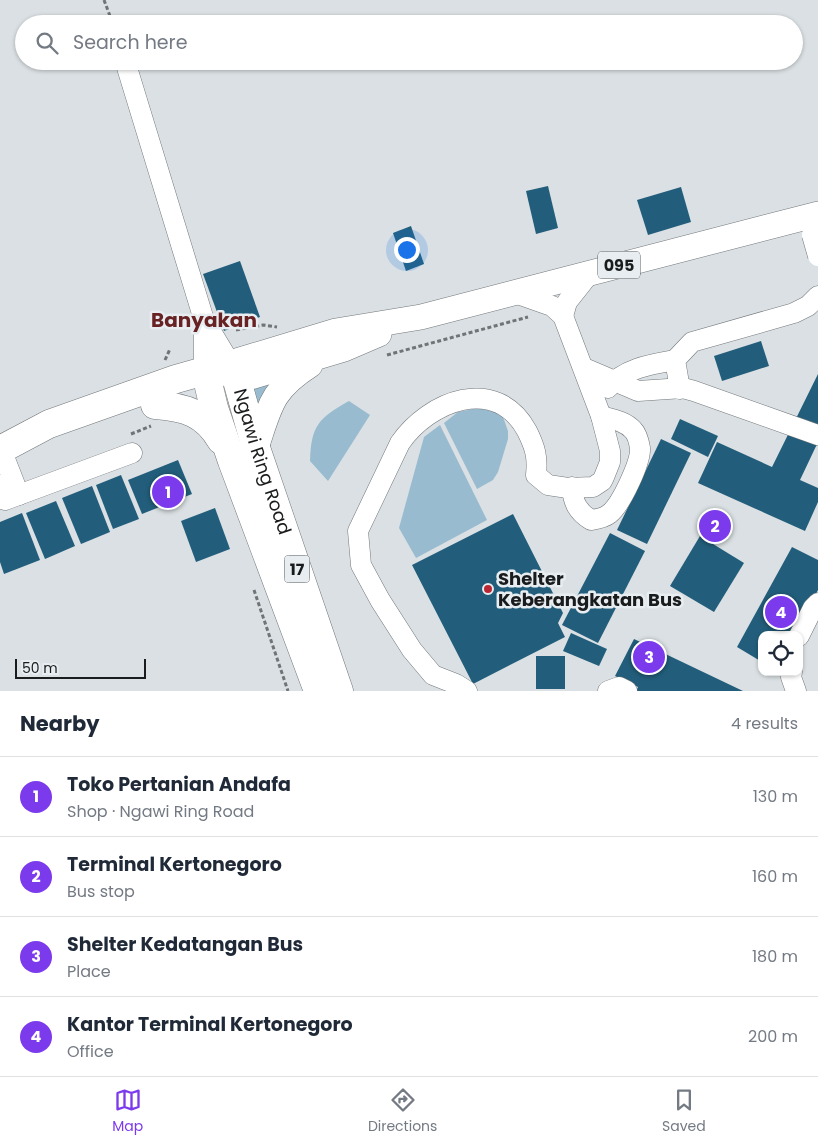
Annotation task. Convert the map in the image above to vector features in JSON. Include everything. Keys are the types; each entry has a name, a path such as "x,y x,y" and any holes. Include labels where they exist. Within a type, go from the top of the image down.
{"highway":[{"name":"17","path":"3,448 54,440 156,405 221,373"},
{"name":"17","path":"3,448 49,424 176,379 221,373"},
{"name":"17","path":"221,373 214,408 232,461"},
{"name":"Ngawi Ring Road","path":"221,373 244,412 339,691"},
{"name":"17","path":"156,405 176,407 191,411 201,417 217,435 232,461"},
{"name":"Ngawi Ring Road","path":"232,461 318,691"}],"main road":[{"name":"095","path":"221,373 336,331 421,317 785,223 816,222"},
{"name":"17","path":"221,373 344,349 421,317"},
{"path":"256,448 268,411 282,386 293,376 316,362 344,349"}],"lane":[{"path":"128,70 221,373"},
{"path":"816,222 818,256"},
{"path":"563,316 567,302 590,273"},
{"path":"467,691 456,684 433,675 412,650 380,600 361,565 358,531 400,443 414,426 439,407 464,400 477,398 490,400 504,405 516,414 523,423 538,458 536,475 542,482 548,485 570,488 593,487 602,482 608,470 610,451 601,416 575,343 563,316 552,306 515,293"},
{"path":"601,416 603,397 614,381 627,373 651,364 676,360 692,342 794,313 808,306 818,296"},
{"path":"204,320 221,373"},
{"path":"676,360 680,389"},
{"path":"584,368 638,392 680,389 694,391 818,435"},
{"path":"570,488 573,500 583,515 591,520 601,519 610,514 618,503 635,468 640,449 634,430 626,424 601,416"},
{"path":"3,448 19,495"},
{"path":"0,485 5,500 132,453"},
{"path":"802,631 813,608 818,603"},
{"path":"791,676 796,691"},
{"path":"608,691 619,687 627,691"}],"path":[{"path":"104,0 109,15"}],"shaded area":[{"path":"281,380 255,428 246,391"},
{"path":"349,401 370,415 328,481 310,461 312,439 324,418 330,412"},
{"path":"478,408 494,411 503,417 508,431 508,439 498,472 493,480 477,489 444,423 458,412"},
{"path":"440,425 487,520 416,558 399,528 424,437"}],"building":[{"path":"548,186 558,228 536,234 526,191"},
{"path":"681,187 691,222 648,235 637,200"},
{"path":"411,226 424,264 406,271 393,233"},
{"path":"240,261 260,317 224,331 203,274"},
{"path":"761,341 769,366 722,381 714,356"},
{"path":"818,374 818,442 800,480 818,488 818,502 805,531 698,483 717,442 772,467"},
{"path":"680,419 718,436 708,457 671,439"},
{"path":"661,439 691,453 647,544 617,530"},
{"path":"178,460 192,494 142,514 128,480"},
{"path":"121,475 139,519 113,529 96,485"},
{"path":"92,486 110,532 81,544 62,498"},
{"path":"56,501 75,546 45,559 26,513"},
{"path":"215,508 230,549 196,562 181,521"},
{"path":"22,513 40,560 4,574 0,562 0,522"},
{"name":"Shelter Keberangkatan Bus","path":"513,514 563,613 558,623 565,637 473,684 412,565"},
{"path":"610,533 645,551 598,643 562,625"},
{"path":"700,536 744,563 714,612 670,586"},
{"path":"792,547 818,560 818,590 796,631 758,631 758,660 737,647"},
{"path":"571,633 607,649 599,666 563,651"},
{"path":"634,639 743,691 636,691 638,687 615,676"},
{"path":"536,656 565,656 565,689 536,689"}],"place":[{"name":"Toko Pertanian Andafa","path":"168,492"},
{"name":"Terminal Kertonegoro","path":"715,526"},
{"name":"Shelter Keberangkatan Bus","path":"488,589"},
{"name":"Kantor Terminal Kertonegoro","path":"781,612"},
{"name":"Shelter Kedatangan Bus","path":"649,657"}],"district":[{"name":"Banyakan","path":"204,320"}]}
